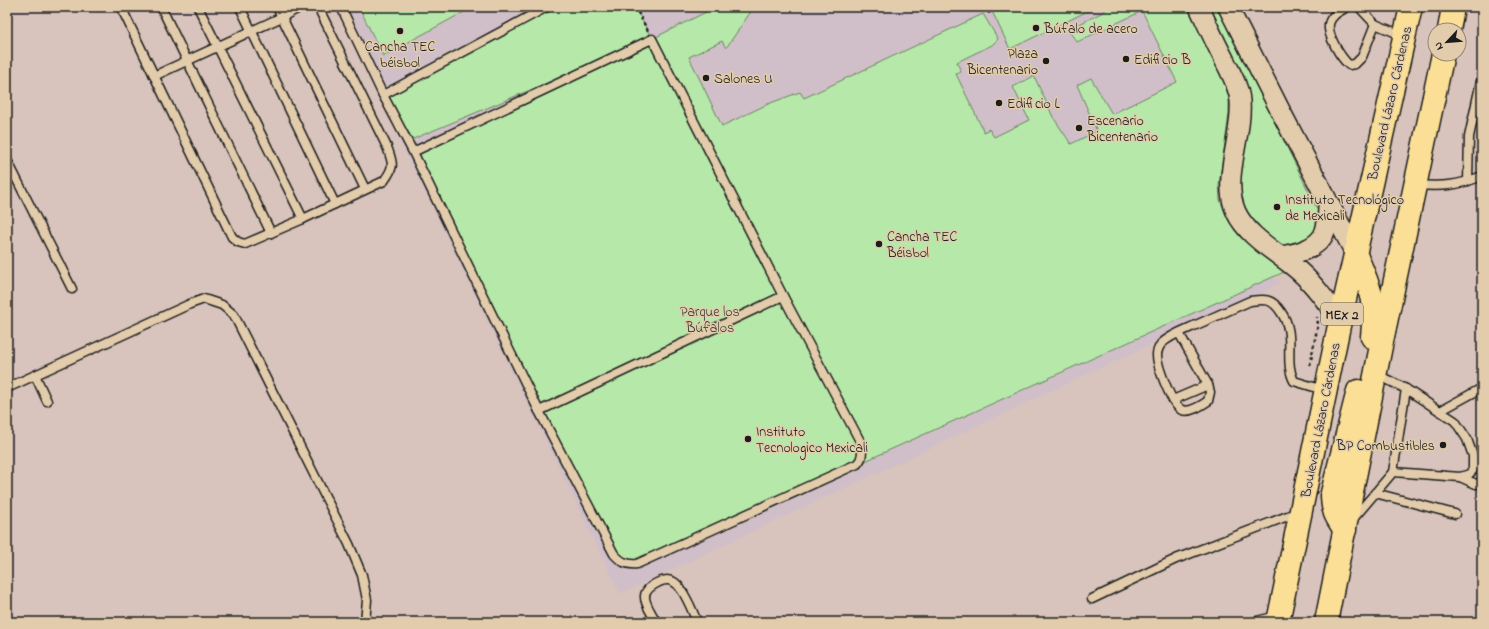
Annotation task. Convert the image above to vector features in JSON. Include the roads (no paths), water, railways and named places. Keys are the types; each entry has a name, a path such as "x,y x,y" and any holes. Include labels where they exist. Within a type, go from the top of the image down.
{"main road":[{"name":"Boulevard Lázaro Cárdenas","path":"1279,619 1340,321 1411,7"},
{"path":"1450,22 1454,7"},
{"path":"1326,622 1376,373 1441,62"},
{"path":"1345,530 1337,518 1332,506 1332,493 1372,336 1374,314 1374,305 1369,283 1355,254"}],"street":[{"path":"1199,7 1236,84 1240,100 1240,115 1231,181 1233,203 1241,221 1249,230 1310,282 1340,321"},
{"path":"1228,7 1355,254"},
{"path":"1280,256 1302,251 1322,238 1328,223 1328,203"}],"lane":[{"path":"121,7 232,237 238,242 245,244 384,181 391,172 393,164 387,147 318,7"},
{"path":"161,7 271,233"},
{"path":"198,7 303,219"},
{"path":"240,7 335,204"},
{"path":"276,7 366,189"},
{"path":"154,76 301,7"},
{"path":"340,7 413,152 539,411 614,554 625,563 637,564 857,464 861,460 862,455 860,441 783,296 652,39 413,152"},
{"path":"383,95 547,7"},
{"path":"1347,7 1335,15 1329,24 1329,30 1341,56 1349,65 1355,64 1362,57 1375,24"},
{"path":"1359,7 1375,24 1404,37"},
{"path":"1468,181 1469,137 1482,76"},
{"path":"7,160 72,289"},
{"path":"1415,185 1439,187 1468,181 1482,176"},
{"path":"539,411 783,296"},
{"path":"7,388 190,304 204,299 222,305 234,315 349,544 362,575 367,600 365,622"},
{"path":"1179,333 1208,385 1210,392 1208,401 1196,408 1187,411 1182,410 1173,400 1158,367 1156,354 1161,345 1179,333 1250,301 1261,299 1268,300 1276,304 1285,317 1290,333 1290,366 1291,375 1294,381 1326,391"},
{"path":"1376,373 1406,389 1455,421 1467,438 1473,456 1473,470 1468,475 1460,477 1393,472"},
{"path":"35,375 47,401"},
{"path":"1173,400 1208,385"},
{"path":"1440,411 1482,388"},
{"path":"1345,530 1393,472 1406,389"},
{"path":"1460,477 1476,484 1482,482"},
{"path":"1375,493 1455,514"},
{"path":"1092,599 1176,559 1302,510"},
{"path":"656,622 645,600 645,594 649,586 664,580 674,581 680,587 697,622"},
{"path":"1253,622 1279,619"}],"place":[{"name":"Búfalo de acero","path":"1036,28"},
{"name":"Cancha TEC béisbol","path":"400,31"},
{"name":"Edificio B","path":"1126,59"},
{"name":"Plaza Bicentenario","path":"1046,61"},
{"name":"Salones U","path":"706,78"},
{"name":"Edificio L","path":"999,103"},
{"name":"Escenario Bicentenario","path":"1079,128"},
{"name":"Instituto Tecnológico de Mexicali","path":"1277,207"},
{"name":"Cancha TEC Béisbol","path":"879,244"},
{"name":"Instituto Tecnologico Mexicali","path":"748,439"},
{"name":"BP Combustibles","path":"1443,445"}],"park label":[{"name":"Parque los Búfalos","path":"710,320"}]}
